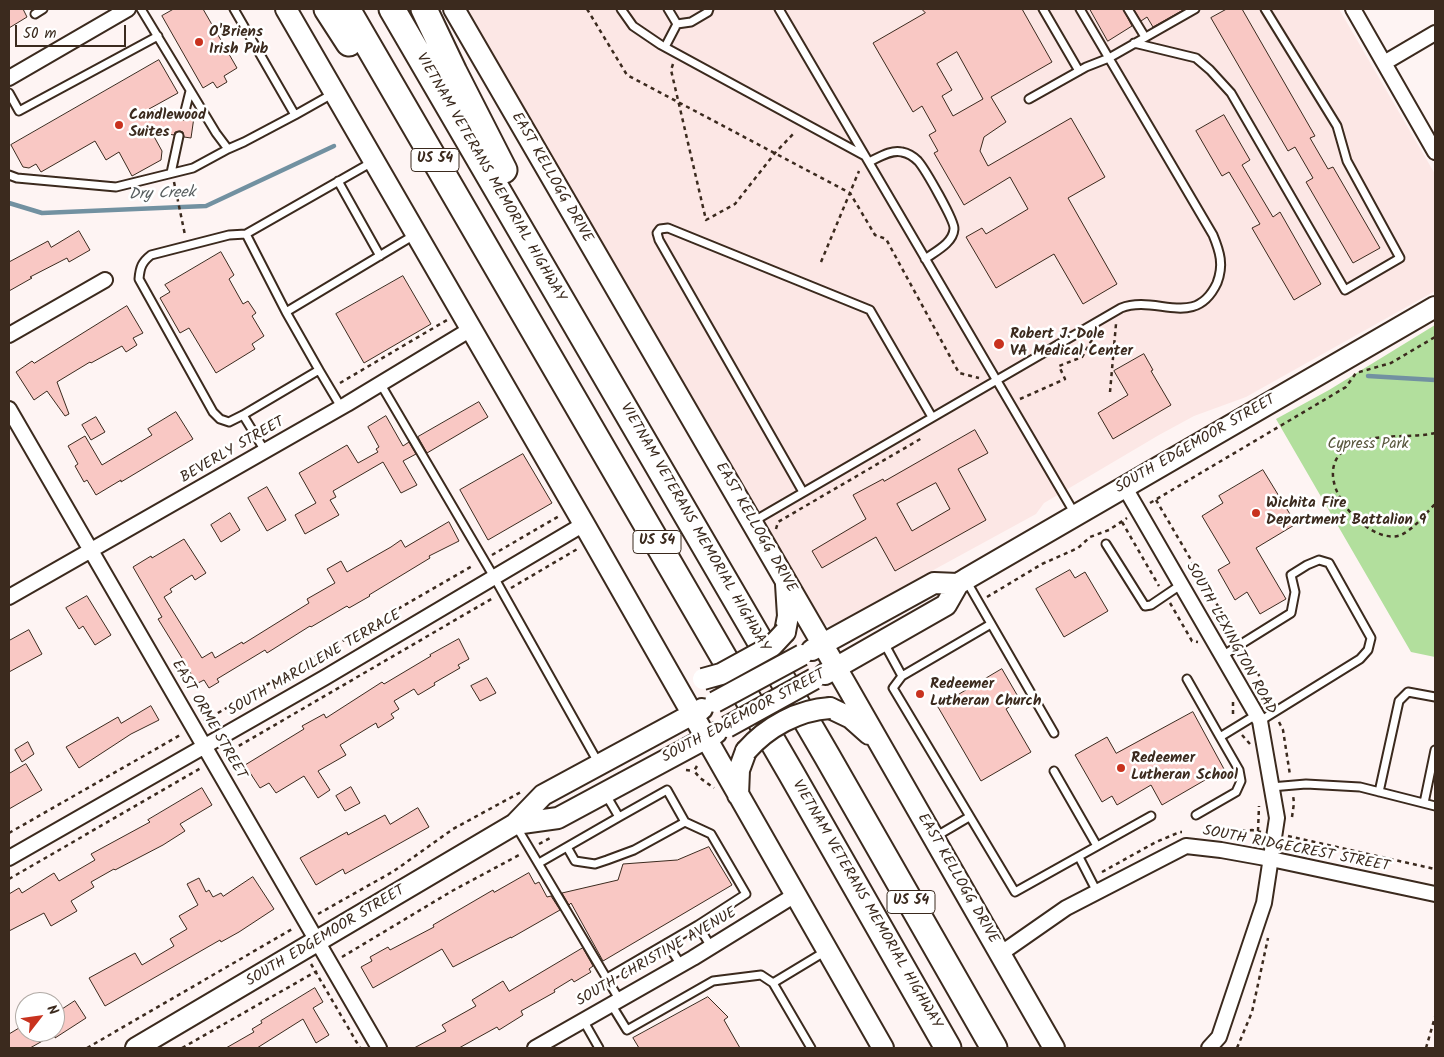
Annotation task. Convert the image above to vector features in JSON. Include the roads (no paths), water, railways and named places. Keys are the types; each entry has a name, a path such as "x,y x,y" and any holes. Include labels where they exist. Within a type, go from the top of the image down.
{"highway":[{"path":"327,9 523,312"},
{"name":"VIETNAM VETERANS MEMORIAL HIGHWAY","path":"347,9 791,773 948,1048"},
{"name":"VIETNAM VETERANS MEMORIAL HIGHWAY","path":"392,9 827,756 994,1048"},
{"path":"424,9 627,413"},
{"path":"827,756 1011,1048"},
{"path":"791,773 900,982 932,1048"}],"main road":[{"path":"286,9 584,524 883,1048"},
{"name":"EAST KELLOGG DRIVE","path":"454,9 1054,1048"},
{"name":"SOUTH EDGEMOOR STREET","path":"515,824 558,818 836,668 946,605 962,582 1075,514 1435,307"},
{"path":"661,661 685,677 703,679 720,674 772,646 784,632 788,616 786,582"},
{"name":"SOUTH EDGEMOOR STREET","path":"136,1048 515,824 542,795 823,645 934,583 962,582"},
{"path":"738,795 739,770 746,751 757,738 794,716 812,709 830,708 851,718 878,742"}],"street":[{"path":"9,78 128,9"},
{"path":"1352,9 1435,152"},
{"path":"1384,63 1435,33"},
{"path":"9,335 105,280"},
{"name":"BEVERLY STREET","path":"9,597 341,407 471,329"},
{"name":"EAST ORME STREET","path":"9,409 379,1048"},
{"name":"SOUTH LEXINGTON ROAD","path":"1124,486 1258,718 1277,818 1276,860 1264,903 1219,1037 1210,1048"},
{"name":"SOUTH MARCILENE TERRACE","path":"9,858 324,678 584,524"},
{"name":"SOUTH RIDGECREST STREET","path":"1000,954 1066,908 1186,846 1276,860 1435,894"},
{"name":"SOUTH CHRISTINE AVENUE","path":"535,1048 711,947 795,895"}],"lane":[{"path":"35,14 44,9"},
{"path":"142,9 190,91 228,149"},
{"path":"234,9 295,116"},
{"path":"622,9 633,26 665,47 867,159 900,151 919,162 950,214 955,228 945,245 926,259"},
{"path":"668,9 677,24"},
{"path":"677,24 691,22 708,12 709,9"},
{"path":"779,9 1075,514"},
{"path":"1043,9 1079,70"},
{"path":"751,522 1121,308 1131,304 1181,309 1193,307 1204,301 1214,288 1221,274 1221,260 1212,235 1080,9"},
{"path":"1128,9 1145,37"},
{"path":"1029,99 1079,70 1108,58 1195,9"},
{"path":"1134,43 1196,58 1232,93 1345,290 1400,258 1347,161 1337,126 1265,9"},
{"path":"665,47 677,24"},
{"path":"9,93 12,105 19,111 158,36"},
{"path":"184,116 190,91"},
{"path":"9,175 17,178 116,187 172,177 194,168 295,116 334,93"},
{"path":"172,177 179,136"},
{"path":"319,370 229,422 220,419 213,412 139,279 140,268 144,260 151,255 229,235 246,234 374,161"},
{"path":"338,181 380,256"},
{"path":"803,492 659,240 657,233 660,229 668,228 870,310 932,417"},
{"path":"246,234 286,312 341,407"},
{"path":"286,312 416,234"},
{"path":"380,383 494,577 599,764"},
{"path":"243,415 265,451"},
{"path":"1106,544 1145,606 1151,605 1182,584"},
{"path":"1220,737 1238,726 1258,718 1360,659 1368,650 1370,638 1329,563 1319,560 1306,565 1291,575 1295,592 1291,613 1222,656"},
{"path":"962,582 992,624 1054,733"},
{"path":"992,624 902,676 893,688 1015,892 1151,816"},
{"path":"883,641 902,676"},
{"path":"1186,679 1239,770 1242,781 1236,792 1196,815"},
{"path":"1379,792 1400,701 1408,692 1435,697"},
{"path":"1424,803 1435,750"},
{"path":"1054,771 1096,846"},
{"path":"1272,787 1315,785 1360,787 1435,806"},
{"path":"539,863 667,790 684,822 711,834 746,894 698,925 607,978"},
{"path":"605,792 619,817"},
{"path":"934,838 969,817"},
{"path":"567,847 575,861 595,864 634,850 684,822"},
{"path":"515,824 607,978 627,1030 713,981 761,975 773,983 810,1048"},
{"path":"1079,857 1097,892"},
{"path":"698,925 711,947"},
{"path":"668,943 680,965"},
{"path":"773,983 827,951"},
{"path":"583,1020 599,1048"}],"waterway":[{"name":"Dry Creek","path":"9,203 42,213 206,206 334,146"},
{"name":"Dry Creek","path":"1368,376 1435,380"}],"place":[{"name":"O'Briens Irish Pub","path":"199,42"},
{"name":"Candlewood Suites","path":"119,125"},
{"name":"Robert J. Dole VA Medical Center","path":"999,344"},
{"name":"Wichita Fire Department Battalion 9","path":"1256,513"},
{"name":"Redeemer Lutheran Church","path":"920,694"},
{"name":"Redeemer Lutheran School","path":"1121,768"}],"park label":[{"name":"Cypress Park","path":"1368,445"}]}
